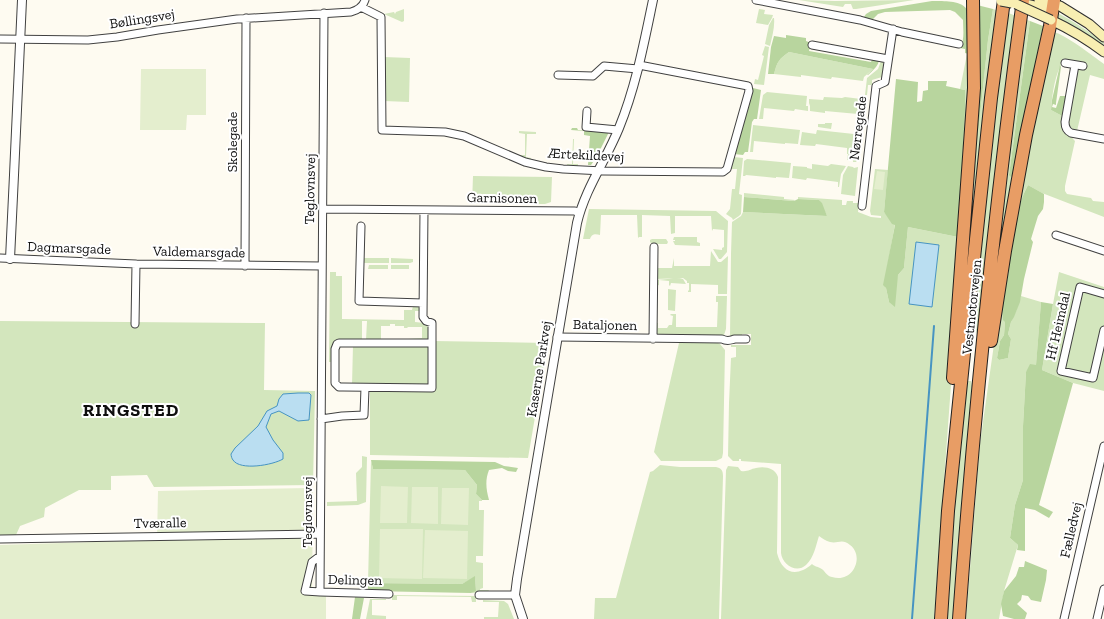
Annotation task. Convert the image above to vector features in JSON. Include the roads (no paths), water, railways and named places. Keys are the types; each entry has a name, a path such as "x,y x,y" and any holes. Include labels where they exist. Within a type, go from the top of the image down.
{"highway":[{"name":"Vestmotorvejen","path":"941,619 948,511 966,324 991,98 1004,0"},
{"path":"948,511 945,486 974,88 972,2"},
{"name":"Vestmotorvejen","path":"959,619 974,426 1020,2"},
{"path":"974,426 987,368 1005,251 1026,135 1051,20 1053,4"}],"main road":[{"path":"999,0 1020,2 1046,10 1050,10 1053,4"},
{"path":"1039,0 1060,6 1076,15 1104,37"},
{"path":"1020,2 1070,29 1104,52"}],"street":[{"path":"10,259 22,0"},
{"name":"Kaserne Parkvej","path":"523,619 515,595 516,579 574,239 580,213 618,130 628,103 638,67 653,0"},
{"path":"756,0 860,20 902,32 960,44"},
{"name":"Bøllingsvej","path":"0,39 88,40 117,37 217,21 351,12 359,9 363,3 381,17 382,130"},
{"name":"Teglovnsvej","path":"320,556 312,562 305,592 320,592 324,13"},
{"name":"Skolegade","path":"244,266 246,18"},
{"name":"Nørregade","path":"862,206 876,86 885,82 894,29"},
{"path":"812,45 888,60"},
{"path":"1065,63 1079,65 1065,122 1068,132 1104,139"},
{"path":"558,75 593,76 604,66 638,67"},
{"name":"Ærtekildevej","path":"382,130 445,132 464,136 525,162 563,169 598,171 723,172 727,169 749,91 748,86 638,67"},
{"path":"587,111 586,127 618,130"},
{"name":"Garnisonen","path":"323,209 570,211 580,213"},
{"path":"424,210 423,317 426,321 432,323 432,343 432,388 341,387 337,385 335,381 336,346 341,342 432,343"},
{"path":"361,226 359,301 423,303"},
{"path":"1056,235 1104,251"},
{"name":"Bataljonen","path":"652,339 654,247"},
{"name":"Dagmarsgade","path":"0,258 136,264"},
{"name":"Valdemarsgade","path":"135,324 136,264 322,266"},
{"name":"Hf Heimdal","path":"1104,294 1080,287 1061,371 1092,378 1103,339 1104,330"},
{"name":"Bataljonen","path":"557,337 722,339 728,341 732,341 734,339 746,339"},
{"path":"321,365 335,365"},
{"path":"321,419 364,415 365,388"},
{"name":"Fælledvej","path":"1064,619 1104,446"},
{"name":"Tværalle","path":"0,539 320,534"},
{"path":"1097,619 1104,589"},
{"name":"Delingen","path":"320,592 389,594"},
{"path":"480,595 515,595"}],"water":[{"path":"916,242 939,245 932,307 909,304"},
{"path":"309,393 311,395 309,420 298,421 279,411 271,414 266,427 273,440 283,453 283,459 257,466 242,465 233,460 231,454 235,448 258,426 267,411 277,406 279,399 283,394"}],"waterway":[{"path":"912,619 934,326"}],"district":[{"name":"RINGSTED","path":"131,410"}]}
